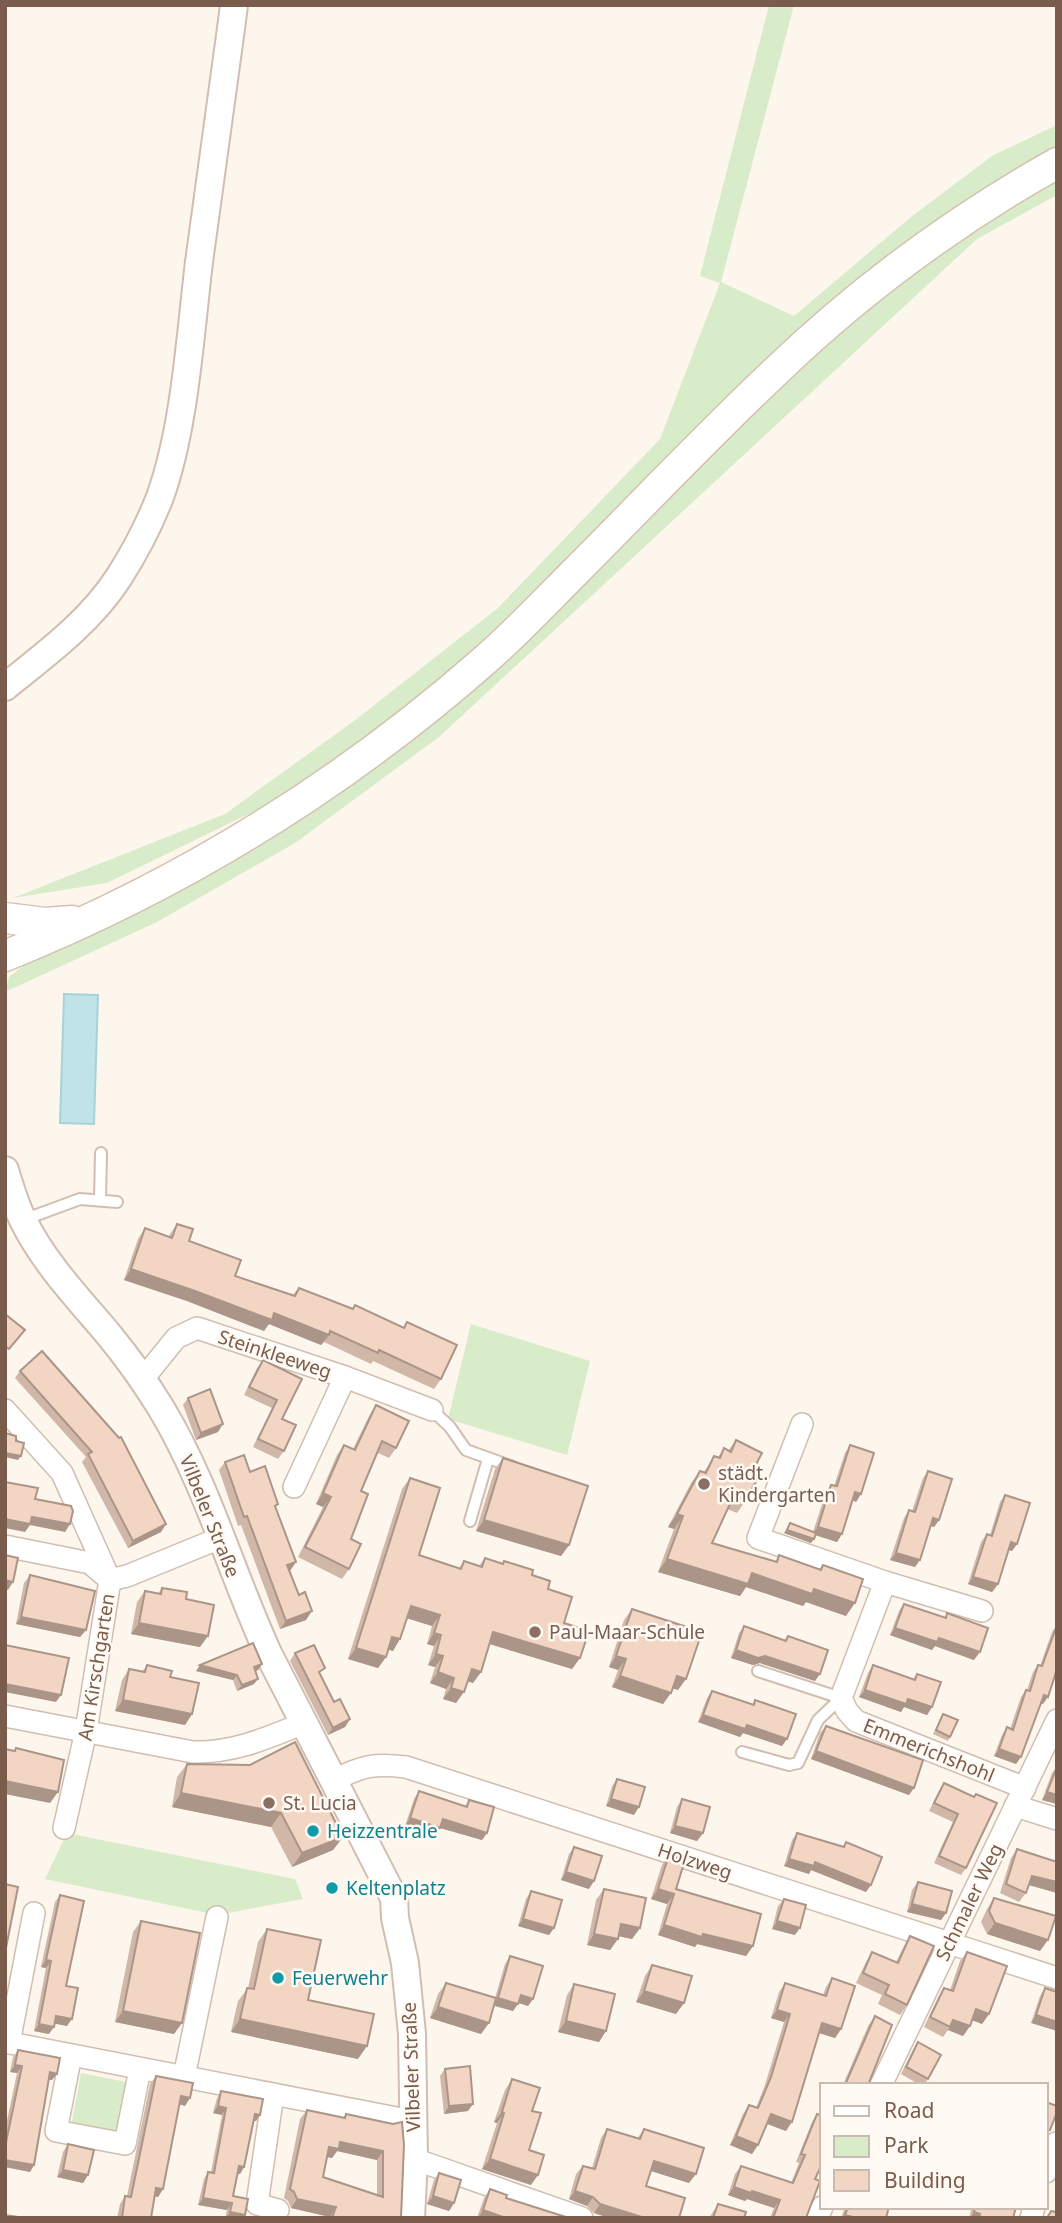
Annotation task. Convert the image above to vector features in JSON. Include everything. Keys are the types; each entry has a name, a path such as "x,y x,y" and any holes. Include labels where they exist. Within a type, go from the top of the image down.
{"main road":[{"path":"5,956 90,920 181,874 309,796 399,732 488,657 774,372 860,296 958,223 1057,163"},
{"path":"5,918 45,923 90,920"}],"street":[{"path":"5,687 53,648 99,603 145,533 160,497 180,410 234,5"},
{"name":"Vilbeler Straße","path":"5,1170 14,1209 47,1260 143,1379 174,1432 195,1476 252,1619 394,1898 405,1963 412,2034 414,2159 411,2218"},
{"name":"Steinkleeweg","path":"143,1379 176,1338 198,1328 345,1377 432,1410"},
{"name":"Steinkleeweg","path":"294,1487 345,1377"},
{"name":"Am Kirschgarten","path":"5,1410 62,1473 110,1580 86,1731 64,1828"},
{"path":"802,1424 758,1538 885,1583 982,1611"},
{"path":"5,1546 90,1563 110,1580 127,1576 220,1538"},
{"path":"841,1698 885,1583"},
{"name":"Emmerichshohl","path":"841,1698 856,1721 1020,1797 1057,1819"},
{"path":"5,1716 209,1753 244,1747 304,1724"},
{"name":"Schmaler Weg","path":"882,2083 1057,1720"},
{"name":"Holzweg","path":"334,1780 357,1769 382,1764 406,1767 1057,1978"},
{"path":"34,1913 7,2043 412,2121"},
{"path":"184,2077 217,1917"},
{"path":"71,2055 56,2131 125,2144 140,2069"},
{"path":"272,2094 257,2204 278,2210"},
{"path":"1048,2166 1056,2143"},
{"path":"414,2159 582,2218"}],"lane":[{"path":"100,1200 101,1153"},
{"path":"14,1209 80,1199 117,1202"},
{"path":"432,1410 450,1427 466,1450 525,1471"},
{"path":"470,1521 488,1459"},
{"path":"742,1752 789,1765 798,1763 818,1720 841,1698 758,1671"}],"green space":[{"path":"769,5 794,5 721,282 794,316 911,217 992,156 1057,125 1057,152 929,229 437,689 289,794 107,883 13,898 225,814 354,721 498,608 660,439 720,283 700,276"},
{"path":"1057,169 1057,195 977,239 439,737 295,843 157,922 5,992 9,977 31,960 325,800 857,306"},
{"path":"471,1324 590,1361 567,1455 448,1419"},
{"path":"67,1833 295,1879 303,1899 217,1915 45,1879"},
{"path":"81,2073 131,2083 119,2135 71,2126"}],"water":[{"path":"64,994 98,995 94,1124 60,1123"}],"building":[{"path":"177,1224 193,1229 189,1241 241,1260 235,1276 295,1296 299,1288 353,1309 355,1305 404,1328 407,1322 457,1345 441,1379 330,1331 329,1335 274,1313 272,1320 131,1269 145,1228 172,1238"},
{"path":"5,1314 25,1330 9,1349 5,1346"},
{"path":"42,1351 119,1438 121,1437 166,1524 133,1541 88,1454 92,1452 20,1371"},
{"path":"263,1360 302,1379 282,1419 296,1425 284,1451 258,1439 277,1400 249,1387"},
{"path":"210,1389 223,1424 201,1433 188,1398"},
{"path":"376,1405 409,1421 396,1448 382,1441 361,1491 368,1494 351,1539 361,1544 349,1569 305,1547 331,1497 323,1493 344,1445 355,1450"},
{"path":"5,1433 16,1436 16,1441 24,1443 21,1456 5,1453"},
{"path":"736,1440 762,1453 752,1472 759,1476 746,1500 734,1495 712,1543 777,1562 779,1555 821,1570 823,1565 863,1579 855,1603 814,1589 812,1594 752,1573 748,1584 667,1559 683,1516 677,1514 700,1471 706,1473 714,1456 720,1458 724,1448 731,1452"},
{"path":"850,1445 874,1453 861,1494 855,1492 842,1534 818,1527 831,1485 837,1486"},
{"path":"244,1455 250,1472 265,1466 278,1504 275,1506 296,1562 287,1565 299,1595 305,1592 312,1611 286,1621 225,1462"},
{"path":"503,1458 588,1486 569,1545 484,1520"},
{"path":"928,1471 952,1479 939,1520 933,1518 920,1560 896,1553 909,1510 915,1512"},
{"path":"410,1478 440,1488 419,1555 461,1569 464,1561 482,1567 485,1558 533,1570 532,1575 550,1581 548,1589 572,1597 564,1623 589,1631 580,1658 493,1632 481,1672 472,1669 464,1692 451,1688 454,1678 438,1672 443,1656 436,1654 441,1635 434,1633 440,1615 411,1606 400,1639 392,1637 386,1657 356,1648"},
{"path":"5,1482 38,1488 35,1499 71,1506 73,1511 70,1524 32,1517 30,1524 5,1519"},
{"path":"1005,1495 1030,1503 1017,1544 1011,1542 998,1584 973,1577 987,1534 992,1536"},
{"path":"790,1523 816,1533 814,1539 787,1530"},
{"path":"5,1555 18,1558 13,1582 5,1580"},
{"path":"30,1575 95,1591 86,1630 21,1617"},
{"path":"162,1588 187,1592 186,1599 214,1605 208,1636 139,1623 145,1591 161,1594"},
{"path":"904,1604 946,1618 947,1613 988,1628 980,1652 939,1638 937,1642 895,1628"},
{"path":"632,1609 702,1632 686,1679 677,1676 671,1693 620,1676 626,1659 616,1656"},
{"path":"1057,1625 1057,1669 1048,1697 1044,1695 1021,1757 999,1749 1007,1727 1013,1730 1026,1690 1030,1691 1038,1665 1042,1666"},
{"path":"744,1626 786,1641 788,1636 828,1650 820,1674 765,1656 758,1658 736,1650"},
{"path":"253,1643 262,1664 254,1667 258,1679 242,1685 237,1675 200,1665"},
{"path":"5,1645 69,1658 61,1695 5,1684"},
{"path":"314,1645 325,1668 319,1672 334,1702 340,1699 350,1719 333,1728 295,1653"},
{"path":"147,1665 172,1671 170,1677 199,1683 192,1714 123,1700 129,1669 145,1672"},
{"path":"873,1665 915,1680 917,1674 941,1682 932,1707 908,1699 906,1704 865,1690"},
{"path":"712,1691 754,1705 755,1700 796,1714 787,1739 747,1725 745,1729 703,1715"},
{"path":"943,1714 958,1720 950,1737 936,1730"},
{"path":"826,1726 923,1760 914,1788 816,1751"},
{"path":"295,1742 343,1837 302,1853 281,1813 181,1793 187,1764 250,1765"},
{"path":"16,1748 64,1760 58,1792 5,1781 5,1749 15,1751"},
{"path":"1057,1767 1057,1795 1047,1792"},
{"path":"617,1779 645,1787 639,1807 611,1799"},
{"path":"944,1783 974,1797 976,1794 997,1803 966,1868 939,1856 958,1814 934,1803"},
{"path":"419,1791 467,1807 469,1800 494,1807 487,1833 443,1819 440,1828 410,1818"},
{"path":"682,1799 710,1807 703,1833 675,1826"},
{"path":"797,1833 844,1847 846,1842 882,1857 871,1885 815,1862 814,1866 789,1859"},
{"path":"574,1847 602,1856 594,1881 566,1872"},
{"path":"1017,1849 1057,1862 1057,1882 1032,1876 1026,1893 1006,1884"},
{"path":"669,1855 685,1860 676,1889 761,1914 753,1946 703,1934 702,1937 664,1925 674,1894 658,1889"},
{"path":"918,1882 952,1891 946,1913 912,1904"},
{"path":"5,1884 18,1887 5,1953"},
{"path":"604,1889 646,1898 640,1928 621,1924 618,1939 594,1934"},
{"path":"531,1891 562,1900 554,1928 523,1919"},
{"path":"60,1895 84,1901 66,1986 78,1988 72,2019 56,2016 54,2027 39,2024 51,1961 46,1960"},
{"path":"994,1898 1056,1916 1048,1940 995,1923 989,1911"},
{"path":"784,1899 806,1905 800,1928 777,1921"},
{"path":"141,1921 200,1933 182,2023 123,2011"},
{"path":"267,1929 321,1940 308,2000 374,2014 367,2046 240,2019 247,1988 254,1989"},
{"path":"910,1936 934,1946 907,2005 885,1994 889,1985 863,1973 872,1952 898,1963"},
{"path":"967,1952 1007,1966 989,2014 976,2009 970,2026 953,2020 950,2027 930,2017 944,1988 953,1991"},
{"path":"510,1956 543,1966 533,1999 521,1995 518,2004 498,1998"},
{"path":"652,1965 692,1976 684,2003 644,1991"},
{"path":"832,1978 855,1986 841,2029 822,2023 792,2122 771,2114 758,2145 736,2136 749,2105 758,2108 771,2077 790,2014 777,2010 785,1983 826,1996"},
{"path":"446,1983 496,1998 489,2023 438,2007"},
{"path":"574,1984 615,1994 606,2031 566,2021"},
{"path":"1045,1988 1057,1992 1057,2022 1036,2015"},
{"path":"875,2016 892,2025 869,2083 846,2083"},
{"path":"918,2042 941,2055 928,2079 906,2067"},
{"path":"18,2050 60,2058 57,2074 50,2072 34,2165 5,2160 5,2147 22,2066 15,2065"},
{"path":"470,2066 473,2104 449,2106 445,2069"},
{"path":"156,2076 193,2083 190,2098 181,2096 163,2189 156,2188 151,2218 122,2218 125,2196 131,2197"},
{"path":"512,2079 540,2088 532,2111 541,2113 529,2150 544,2155 538,2175 490,2159"},
{"path":"221,2091 263,2099 260,2115 255,2114 244,2167 239,2166 233,2196 248,2199 245,2215 230,2212 232,2203 203,2198 208,2172 214,2173 226,2108 218,2106"},
{"path":"1048,2103 1057,2106 1048,2130"},
{"path":"307,2110 345,2118 346,2114 393,2124 402,2122 404,2145 401,2218 332,2218 336,2207 297,2199 290,2189","holes":["340,2142 383,2151 383,2197 323,2177 329,2147 339,2149"]},
{"path":"817,2114 820,2115 820,2168 815,2179 820,2181 806,2218 773,2218 780,2200 734,2187 741,2166 793,2183 805,2155 801,2154"},
{"path":"607,2129 640,2139 644,2129 704,2148 696,2174 654,2161 646,2186 685,2198 679,2218 645,2218 600,2204 593,2197 575,2191 583,2166 595,2169"},
{"path":"68,2144 94,2150 88,2175 63,2170"},
{"path":"439,2173 461,2180 454,2203 433,2196"},
{"path":"490,2189 507,2195 506,2198 569,2218 506,2218 483,2210"},
{"path":"718,2204 746,2212 744,2218 713,2218"},
{"path":"847,2209 888,2209 886,2218 856,2218 845,2215"},
{"path":"975,2209 1015,2209 1013,2218 979,2218 980,2214 974,2212"},
{"path":"1051,2211 1057,2212 1057,2218 1047,2218"}],"place":[{"name":"städt. Kindergarten","path":"704,1484"},
{"name":"Paul-Maar-Schule","path":"535,1632"},
{"name":"St. Lucia","path":"269,1803"},
{"name":"Heizzentrale","path":"313,1831"},
{"name":"Keltenplatz","path":"332,1888"},
{"name":"Feuerwehr","path":"278,1978"}]}
